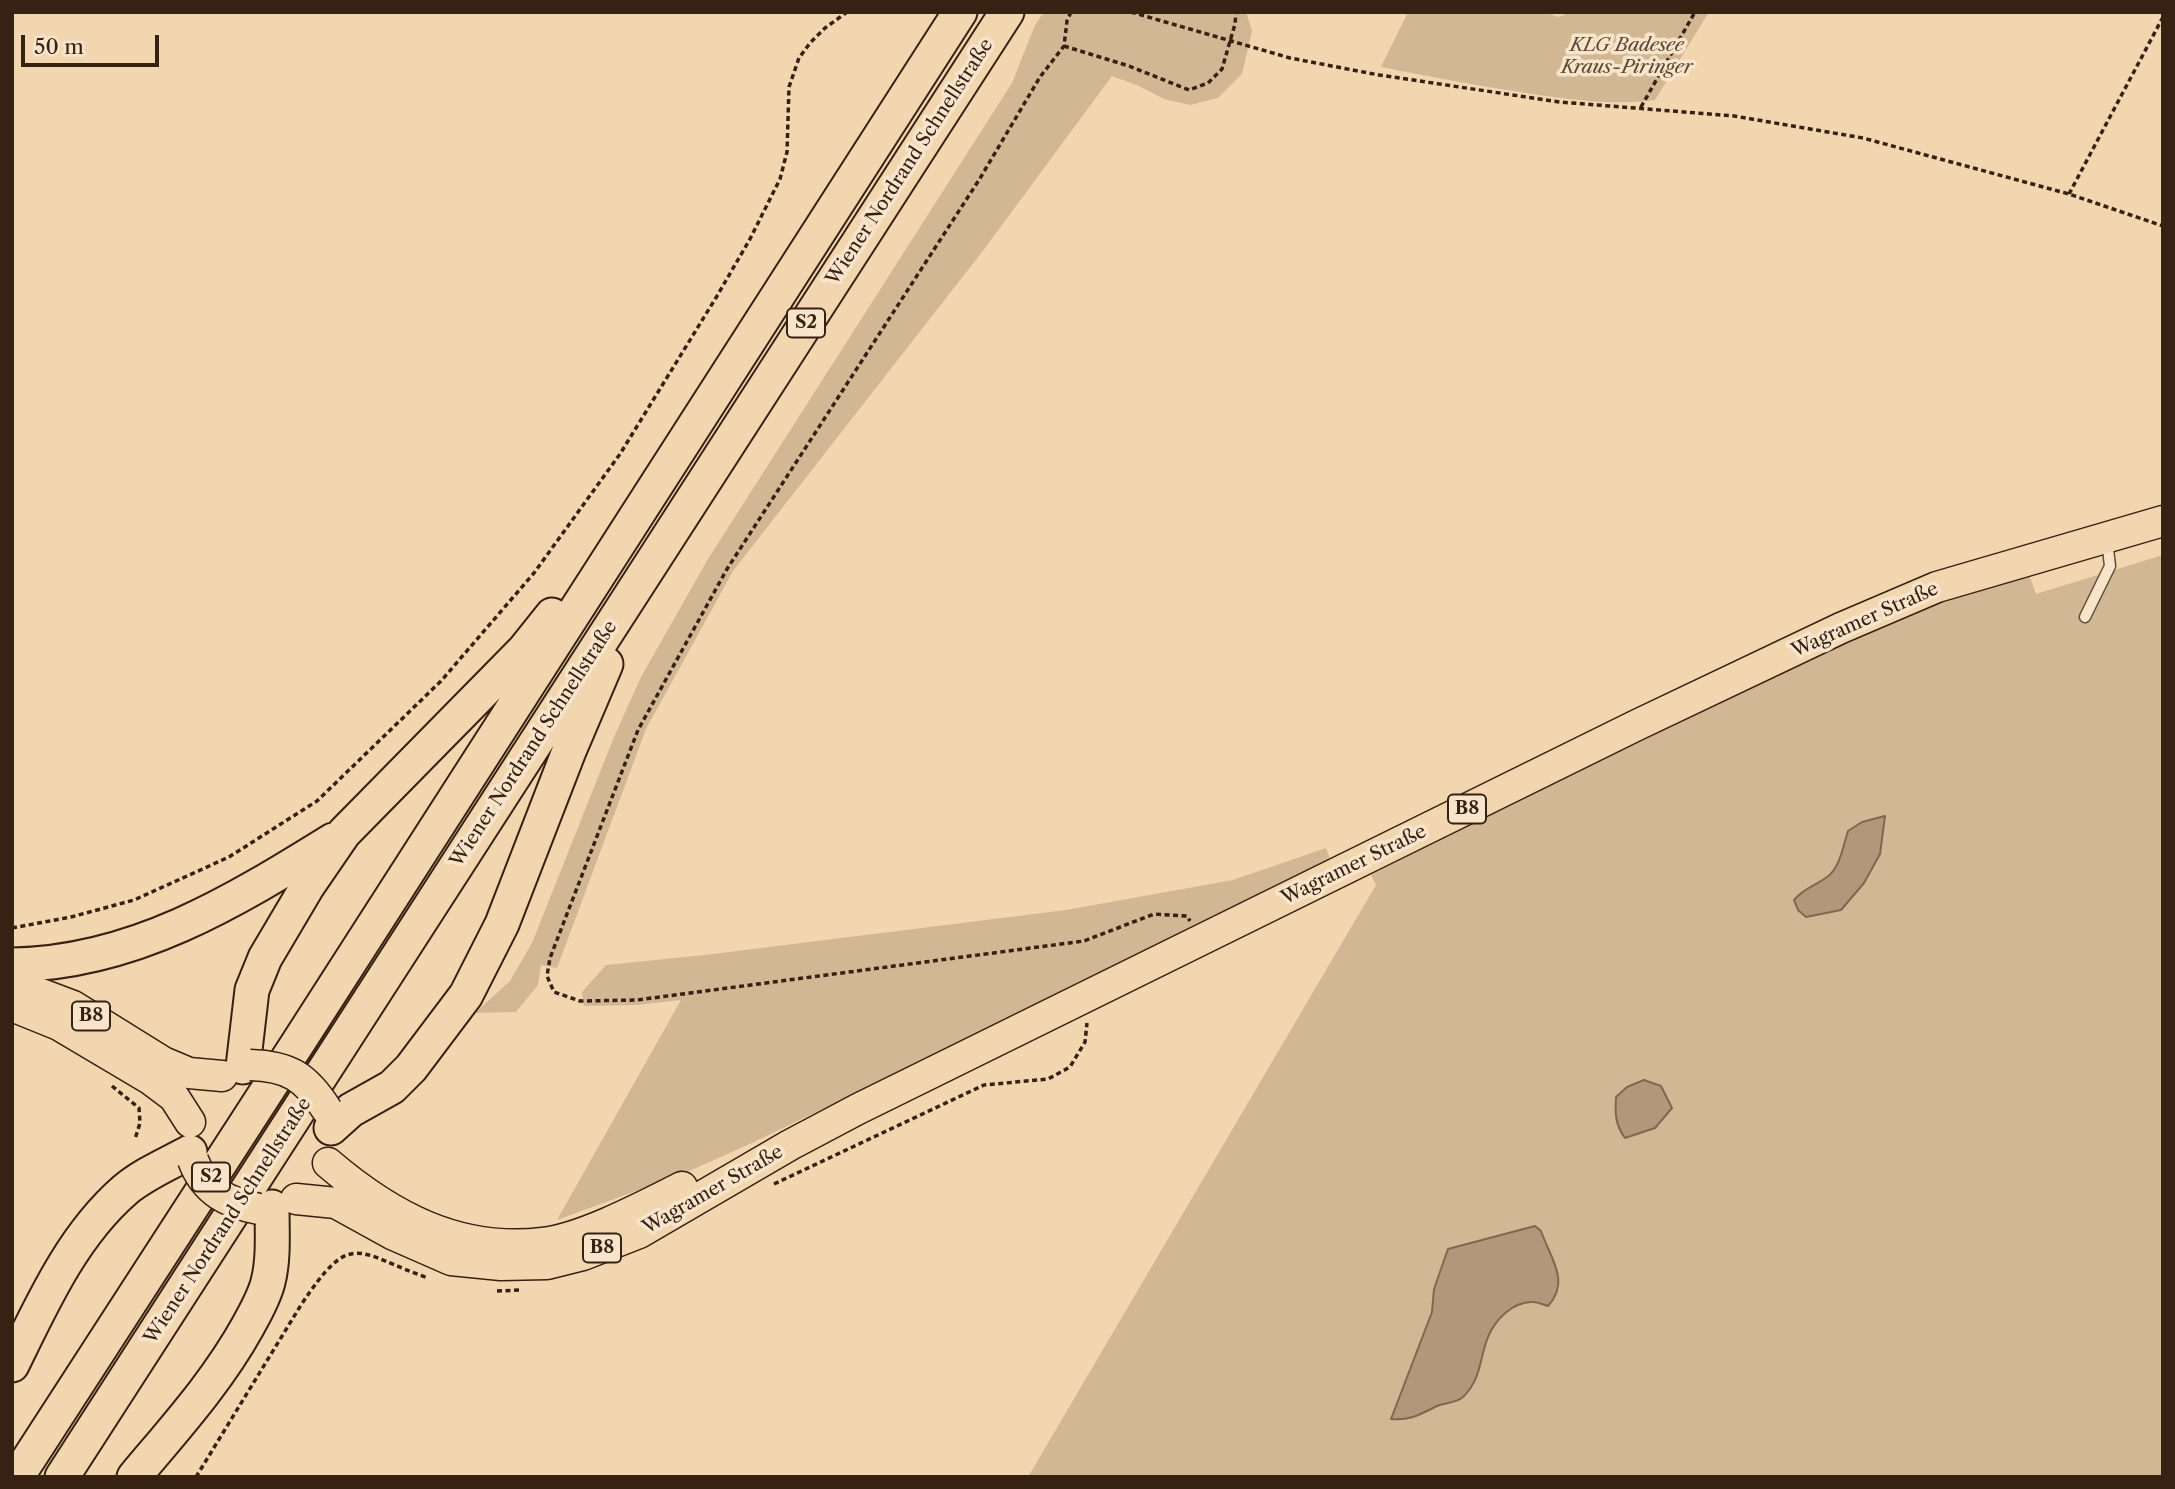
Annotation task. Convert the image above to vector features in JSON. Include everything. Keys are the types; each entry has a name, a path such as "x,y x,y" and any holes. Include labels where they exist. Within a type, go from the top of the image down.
{"highway":[{"name":"Wiener Nordrand Schnellstraße","path":"17,1477 960,12"},
{"name":"Wiener Nordrand Schnellstraße","path":"62,1477 1007,12"},
{"path":"238,1069 252,990 265,958 292,909 344,833 524,650 563,601 597,579"},
{"path":"329,1119 392,1087 411,1068 466,995 502,924 599,676 618,642 631,593"},
{"path":"12,965 69,959 112,950 161,934 208,914 251,891 344,833"},
{"path":"12,1366 72,1253 96,1218 126,1189 191,1145"},
{"path":"134,1477 205,1392 235,1349 257,1309 268,1282 276,1205"}],"main road":[{"name":"Wagramer Straße","path":"398,1225 451,1260 501,1265 547,1264 583,1255 639,1233 790,1145 1625,731 1841,628 1937,587 2163,521"},
{"name":"B8","path":"12,983 73,1006 163,1062 189,1073 270,1066 294,1073 314,1089 329,1119"},
{"name":"B8","path":"12,1006 59,1025 150,1079 174,1097 191,1145 197,1172 213,1191 235,1204 336,1203 398,1225"},
{"path":"191,1145 196,1105 204,1093 238,1069"},
{"path":"276,1205 315,1183 328,1163 332,1141 329,1119"},
{"name":"B8","path":"328,1163 398,1225"}],"lane":[{"path":"2085,617 2110,566 2106,537"}],"path":[{"path":"12,928 71,917 134,900 229,857 317,801 441,681 534,573 620,454 717,296 750,239 780,178 787,152 789,87 799,58 825,27 847,12"},
{"path":"1071,12 1067,20 1064,46 1040,77 979,180 714,592 638,730 550,958 547,976 554,992 580,1001 637,1000 1084,941 1154,914 1187,916 1204,939"},
{"path":"1064,46 1129,66 1189,90 1208,83 1223,69 1236,12"},
{"path":"1640,107 1695,12"},
{"path":"1133,13 1290,58 1379,75 1560,102 1734,116 1863,138 2069,194 2163,226"},
{"path":"2069,194 2163,17"},
{"path":"105,1080 139,1108 140,1123 135,1139"}],"green space":[{"path":"1044,12 1246,12 1252,31 1242,74 1218,98 1190,105 1164,99 1112,76 982,252 733,571 646,729 557,968 541,965 538,985 516,1012 475,1013 510,981 532,943 614,737 641,677 708,559 1012,83 1035,25"},
{"name":"KLG Badesee Kraus-Piringer","path":"1408,12 1546,12 1558,17 1571,12 1709,12 1655,100 1622,102 1537,95 1381,67"},
{"path":"2163,555 2163,1477 1028,1477 1376,885 1371,875 1485,818 1484,812 1845,637 2026,566 2036,594"},
{"path":"1326,848 1330,859 1268,894 754,1142 685,1173 557,1220 681,1000 637,1005 584,1006 582,992 606,965 1066,910 1233,880"}],"shaded area":[{"path":"1885,816 1880,854 1864,883 1841,910 1806,917 1798,910 1794,900 1835,868 1848,831 1862,822"},
{"path":"1644,1080 1661,1086 1672,1108 1655,1128 1625,1138 1616,1118 1616,1097 1627,1087"},
{"path":"1535,1226 1541,1231 1556,1269 1558,1288 1555,1297 1548,1306 1535,1302 1526,1303 1512,1308 1500,1318 1488,1337 1474,1383 1463,1397 1415,1416 1391,1419 1432,1312 1434,1289 1448,1249"}]}
